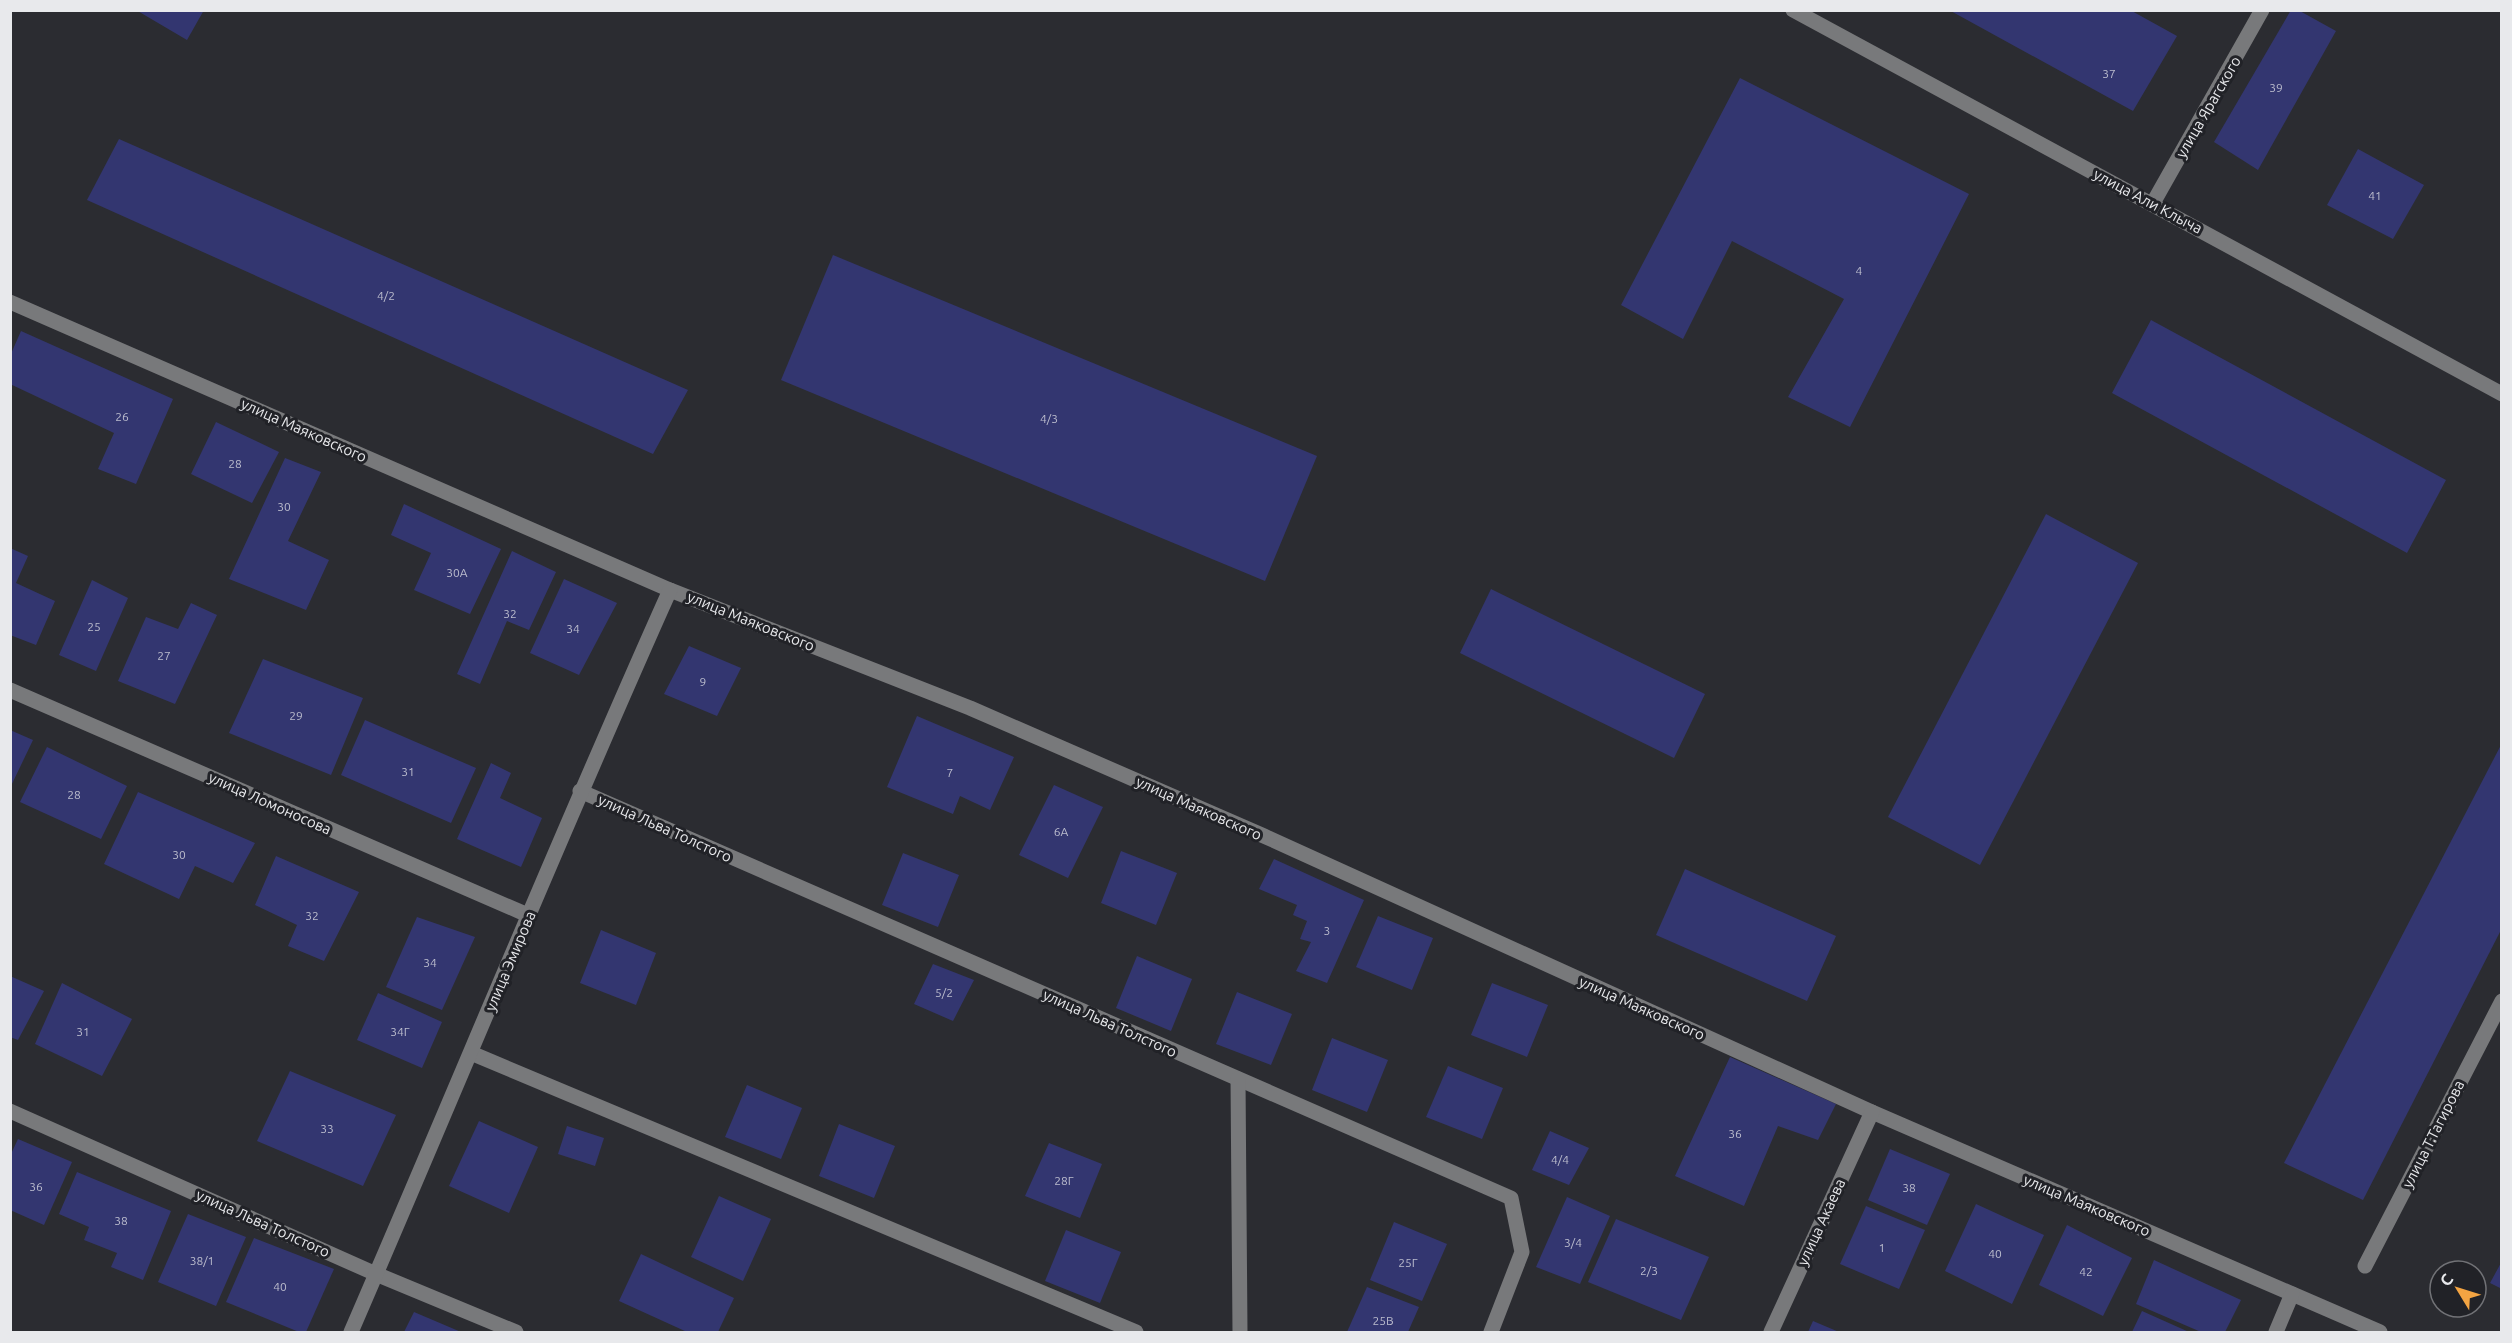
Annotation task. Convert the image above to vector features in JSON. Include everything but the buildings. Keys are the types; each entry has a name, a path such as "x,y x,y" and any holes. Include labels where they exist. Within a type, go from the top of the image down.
{"street":[{"name":"улица Али Клыча","path":"1793,10 2502,394"},
{"name":"улица Ярагского","path":"2153,203 2262,10"},
{"name":"улица Маяковского","path":"10,302 670,590 992,717 1264,836 1872,1112 2380,1332"},
{"name":"улица Эмирова","path":"351,1332 530,916 580,791 670,590"},
{"name":"улица Ломоносова","path":"10,690 530,916"},
{"name":"улица Льва Толстого","path":"580,791 1510,1198 1522,1252 1491,1332"},
{"name":"улица Т.Тагирова","path":"2366,1266 2502,1002"},
{"path":"471,1053 1136,1332"},
{"path":"1238,1079 1240,1332"},
{"name":"улица Льва Толстого","path":"10,1111 376,1274 516,1332"},
{"name":"улица Акаева","path":"1771,1332 1872,1112"},
{"path":"2276,1332 2292,1294"}]}
